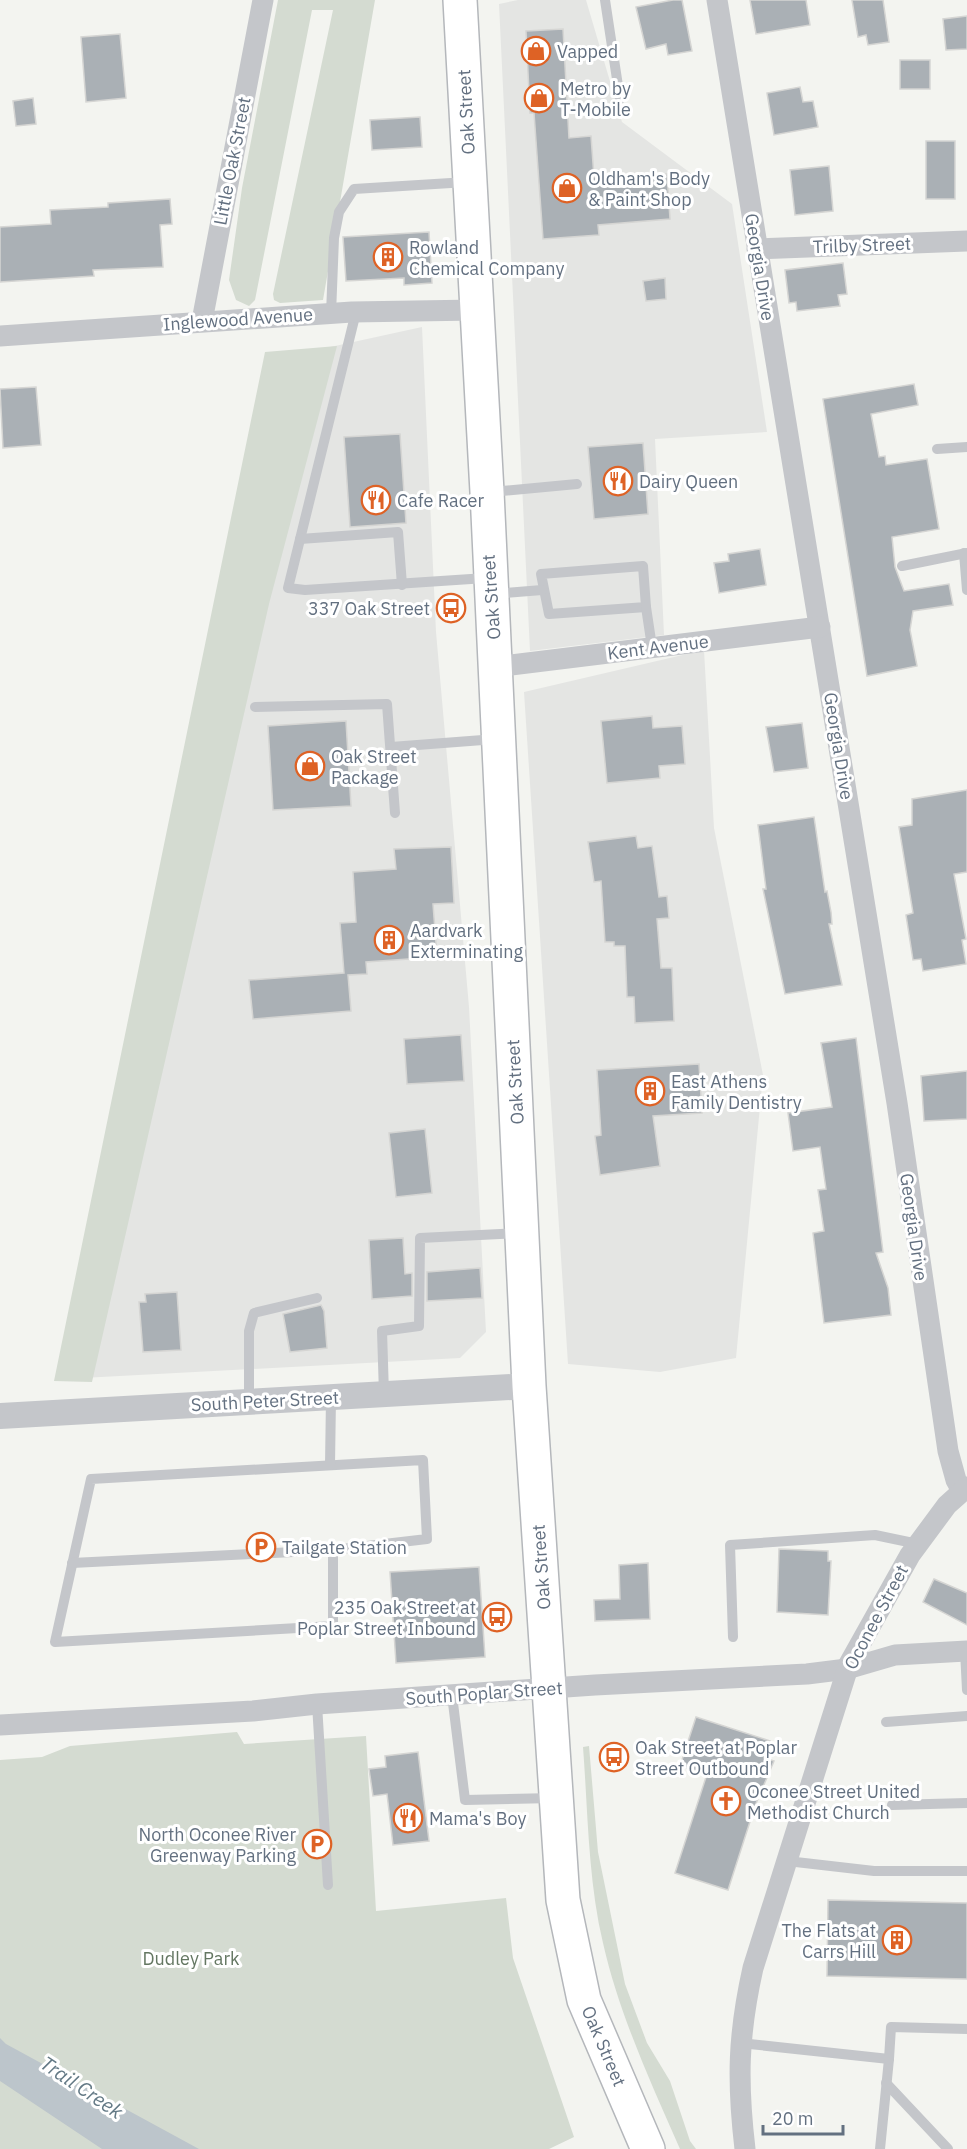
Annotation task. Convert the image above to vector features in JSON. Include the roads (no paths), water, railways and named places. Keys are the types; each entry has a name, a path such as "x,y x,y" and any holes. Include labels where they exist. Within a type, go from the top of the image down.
{"main road":[{"name":"Oak Street","path":"460,0 500,739 529,1386 563,1900 574,1963 584,2000 642,2146"}],"street":[{"name":"Little Oak Street","path":"202,321 262,0"},
{"name":"Georgia Drive","path":"717,0 897,1103 948,1451 965,1489"},
{"name":"Trilby Street","path":"757,249 967,241"},
{"name":"Inglewood Avenue","path":"0,336 356,312 477,310"},
{"name":"Kent Avenue","path":"495,667 820,627"},
{"name":"South Peter Street","path":"0,1416 529,1386"},
{"name":"Oconee Street","path":"745,2149 738,2087 739,2043 753,1968 847,1669 874,1615 918,1544 946,1505 965,1489"},
{"name":"South Poplar Street","path":"0,1725 253,1711 317,1704 807,1674 847,1669 895,1655 966,1651"}],"lane":[{"path":"605,0 620,99"},
{"path":"331,314 334,238 339,212 354,189 471,182"},
{"path":"356,312 288,588 305,590 402,585 490,586 542,590"},
{"path":"937,449 967,447"},
{"path":"486,492 577,484"},
{"path":"300,539 398,532 402,585"},
{"path":"902,566 965,553 967,590"},
{"path":"646,607 549,614 542,590 541,574 643,566 652,647"},
{"path":"255,707 387,704 395,813"},
{"path":"391,747 500,739"},
{"path":"384,1394 382,1331 419,1326 420,1238 522,1233"},
{"path":"249,1402 249,1331 254,1313 317,1298"},
{"path":"330,1465 331,1398"},
{"path":"72,1563 333,1550 428,1539 423,1460 91,1479 72,1563 55,1642 333,1626 333,1550"},
{"path":"733,1637 730,1545 875,1535 918,1544"},
{"path":"966,1651 967,1690"},
{"path":"452,1695 465,1800 557,1798"},
{"path":"317,1704 328,1885"},
{"path":"886,1722 967,1716"},
{"path":"892,1806 967,1803"},
{"path":"787,1861 874,1871 967,1871"},
{"path":"880,2149 891,2027 967,2029"},
{"path":"739,2043 889,2059"},
{"path":"886,2083 948,2149"}],"water":[{"name":"Trail Creek","path":"0,2038 6,2044 199,2149 102,2149 0,2081"}],"place":[{"name":"Vapped","path":"536,51"},
{"name":"Metro by T-Mobile","path":"539,98"},
{"name":"Oldham's Body & Paint Shop","path":"567,188"},
{"name":"Rowland Chemical Company","path":"388,257"},
{"name":"Dairy Queen","path":"618,481"},
{"name":"Cafe Racer","path":"376,500"},
{"name":"337 Oak Street","path":"451,608"},
{"name":"Oak Street Package","path":"310,766"},
{"name":"Aardvark Exterminating","path":"389,940"},
{"name":"East Athens Family Dentistry","path":"650,1091"},
{"name":"Tailgate Station","path":"261,1547"},
{"name":"235 Oak Street at Poplar Street Inbound","path":"497,1617"},
{"name":"Oak Street at Poplar Street Outbound","path":"614,1757"},
{"name":"Oconee Street United Methodist Church","path":"726,1801"},
{"name":"Mama's Boy","path":"408,1818"},
{"name":"North Oconee River Greenway Parking","path":"317,1844"},
{"name":"The Flats at Carrs Hill","path":"897,1940"}],"park label":[{"name":"Dudley Park","path":"191,1958"}]}
